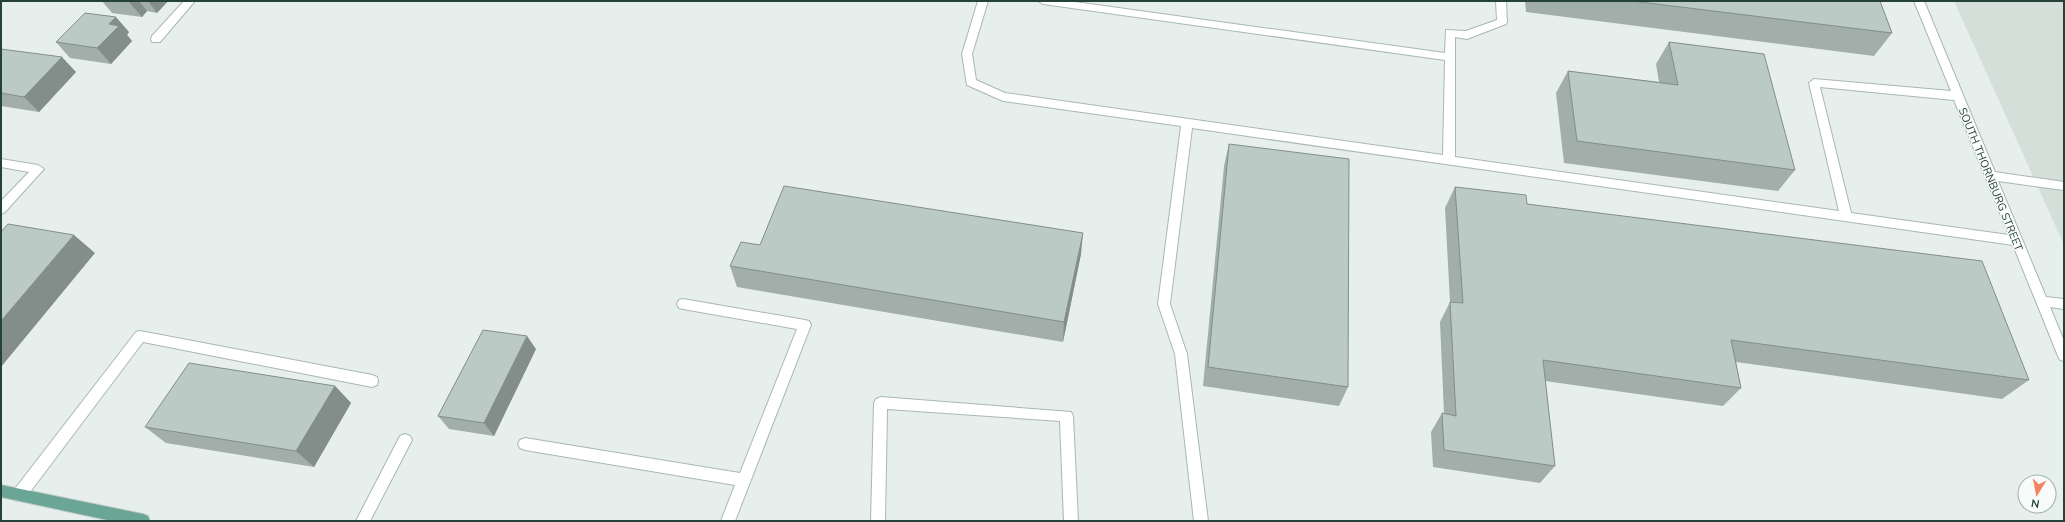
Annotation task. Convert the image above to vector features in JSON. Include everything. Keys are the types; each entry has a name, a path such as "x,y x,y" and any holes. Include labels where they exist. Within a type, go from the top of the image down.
{"main road":[{"path":"1,491 143,521"}],"street":[{"path":"156,40 190,1"},
{"path":"983,1 967,54 971,82 1003,98 2016,241"},
{"path":"1043,1 1450,57"},
{"path":"1450,160 1450,33 1467,35 1502,22 1501,1"},
{"name":"SOUTH THORNBURG STREET","path":"1920,1 2016,241 2064,356"},
{"path":"1846,216 1814,84 1958,96"},
{"path":"1187,123 1164,304 1181,354 1201,521"},
{"path":"1,163 38,169 1,209"},
{"path":"1990,176 2064,186"},
{"path":"2041,301 2064,304"},
{"path":"683,304 805,325 728,521"},
{"path":"19,495 140,336 372,381"},
{"path":"878,521 881,403 1066,416 1071,521"},
{"path":"364,521 405,440"},
{"path":"525,444 744,480"}],"shaded area":[{"path":"1954,1 2064,1 2064,245"}],"building":[{"path":"1632,1 1880,1 1892,33"},
{"path":"85,13 116,17 109,24 119,26 97,48 56,42"},
{"path":"1669,42 1764,54 1795,170 1577,141 1568,71 1678,85"},
{"path":"1,49 62,57 24,97 1,93"},
{"path":"1229,144 1349,159 1348,387 1208,367"},
{"path":"784,186 1083,233 1064,322 730,266 741,242 760,245"},
{"path":"1455,187 1526,195 1527,204 1982,261 2029,380 1731,340 1741,388 1543,360 1555,466 1444,450 1442,413 1456,416 1450,302 1463,303"},
{"path":"8,224 74,235 1,321 1,232"},
{"path":"483,330 527,336 484,423 438,416"},
{"path":"189,363 335,386 296,451 145,427"}]}
